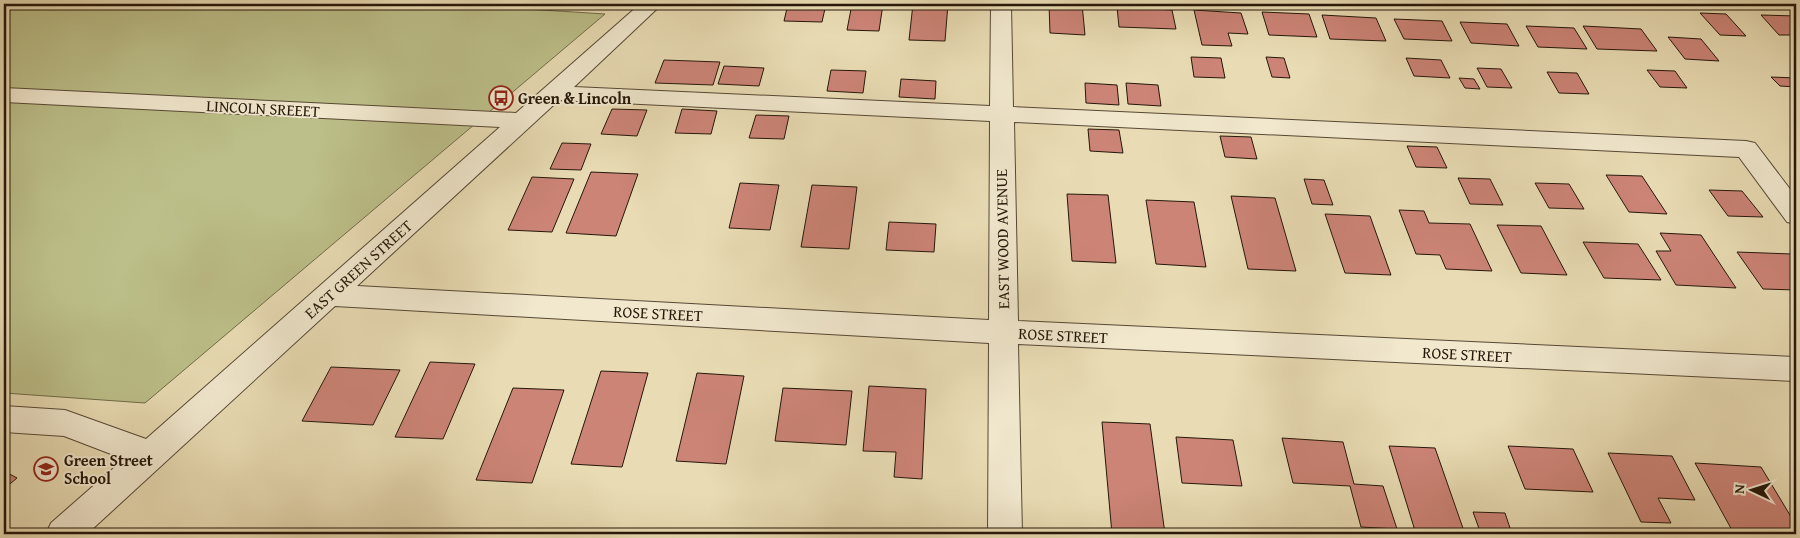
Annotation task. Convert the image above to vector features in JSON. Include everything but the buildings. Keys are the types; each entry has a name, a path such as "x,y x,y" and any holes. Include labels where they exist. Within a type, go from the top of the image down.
{"street":[{"name":"EAST GREEN STREET","path":"63,534 652,4"},
{"name":"EAST WOOD AVENUE","path":"1000,4 1005,534"},
{"path":"553,93 1746,149 1796,215"},
{"name":"LINCOLN SREEET","path":"4,95 522,121"},
{"name":"ROSE STREET","path":"330,294 1003,332 1796,369"},
{"path":"4,419 66,423 151,455"}],"green space":[{"path":"4,4 447,4 605,14 145,403 4,393"}],"place":[{"name":"Green & Lincoln","path":"501,98"},
{"name":"Green Street School","path":"46,469"}]}
